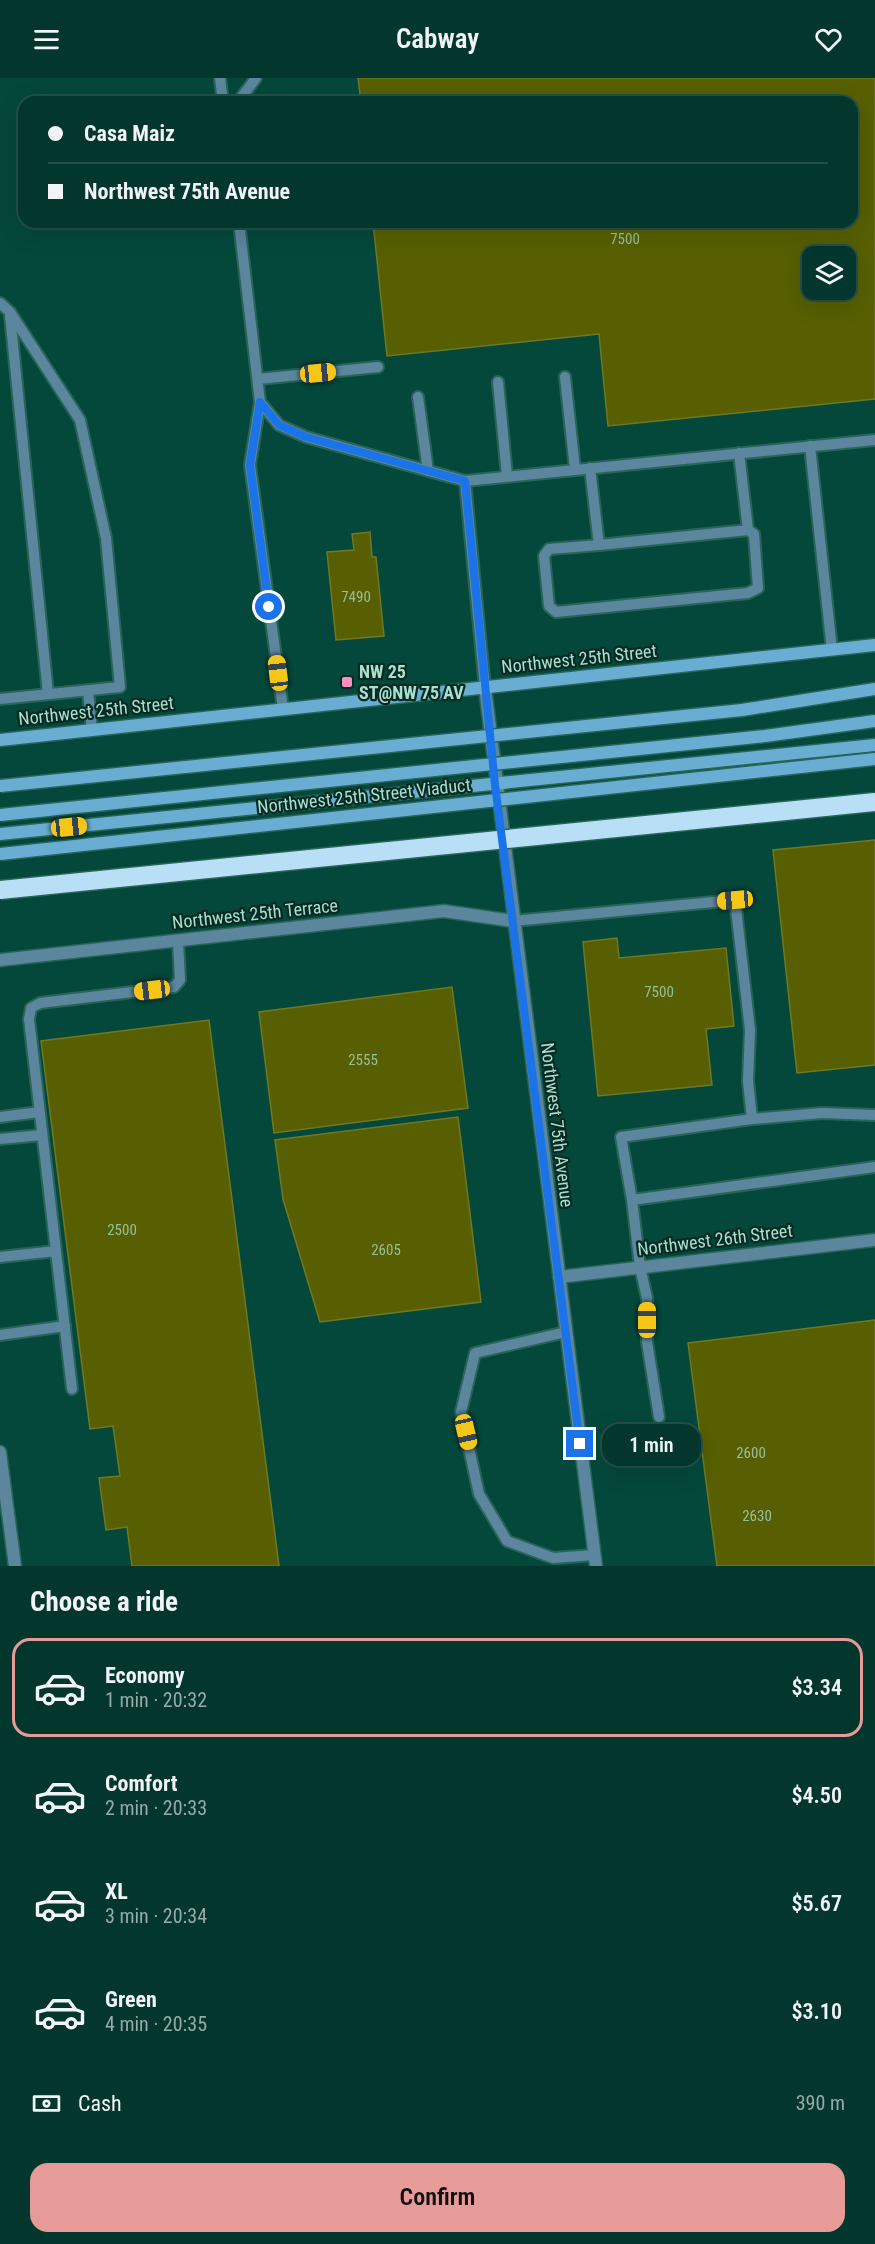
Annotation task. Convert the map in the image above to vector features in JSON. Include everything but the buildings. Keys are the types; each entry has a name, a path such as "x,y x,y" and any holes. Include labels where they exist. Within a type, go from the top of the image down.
{"highway":[{"path":"0,890 875,802"}],"main road":[{"name":"Northwest 25th Street","path":"0,740 875,645"},
{"path":"0,786 742,710 875,688"},
{"name":"Northwest 25th Street Viaduct","path":"0,815 765,736 875,721"},
{"path":"0,834 875,746"},
{"name":"Northwest 25th Street Viaduct","path":"0,854 875,759"}],"street":[{"name":"Northwest 75th Avenue","path":"484,688 595,1561"},
{"name":"Northwest 25th Terrace","path":"0,960 444,911 513,921"},
{"name":"Northwest 26th Street","path":"559,1277 875,1240"},
{"path":"0,1452 15,1566"}],"lane":[{"path":"220,78 222,96"},
{"path":"242,96 256,78"},
{"path":"240,228 260,402 250,465 283,710"},
{"path":"0,303 10,312 80,420 105,538 120,687 0,699"},
{"path":"10,312 48,694"},
{"path":"258,379 378,367"},
{"path":"565,377 576,470"},
{"path":"498,382 507,476"},
{"path":"418,397 428,471"},
{"path":"260,402 279,425 306,437 465,481 875,440"},
{"path":"810,446 832,650"},
{"path":"739,453 748,530"},
{"path":"590,468 599,545"},
{"path":"465,481 484,688"},
{"path":"748,530 754,534 758,588 748,593 556,612 549,606 544,556 549,549 599,545 748,530"},
{"path":"88,691 92,730"},
{"path":"513,921 735,900 750,1030 748,1081 752,1119"},
{"path":"72,1389 39,1112 29,1019 31,1008 40,1003 174,987 180,980 177,941"},
{"path":"0,1117 39,1112"},
{"path":"659,1417 647,1342 647,1298 640,1267 621,1137 752,1119 822,1113 875,1115"},
{"path":"0,1138 42,1135"},
{"path":"632,1200 875,1167"},
{"path":"0,1257 56,1251"},
{"path":"0,1335 65,1326"},
{"path":"566,1332 475,1353 461,1412 479,1494 507,1541 553,1558 595,1561"}],"place":[{"name":"NW 25 ST@NW 75 AV","path":"347,682"}],"route":[{"path":"269,607 250,465 260,402 279,425 306,437 465,481 495,785 580,1444"}]}
